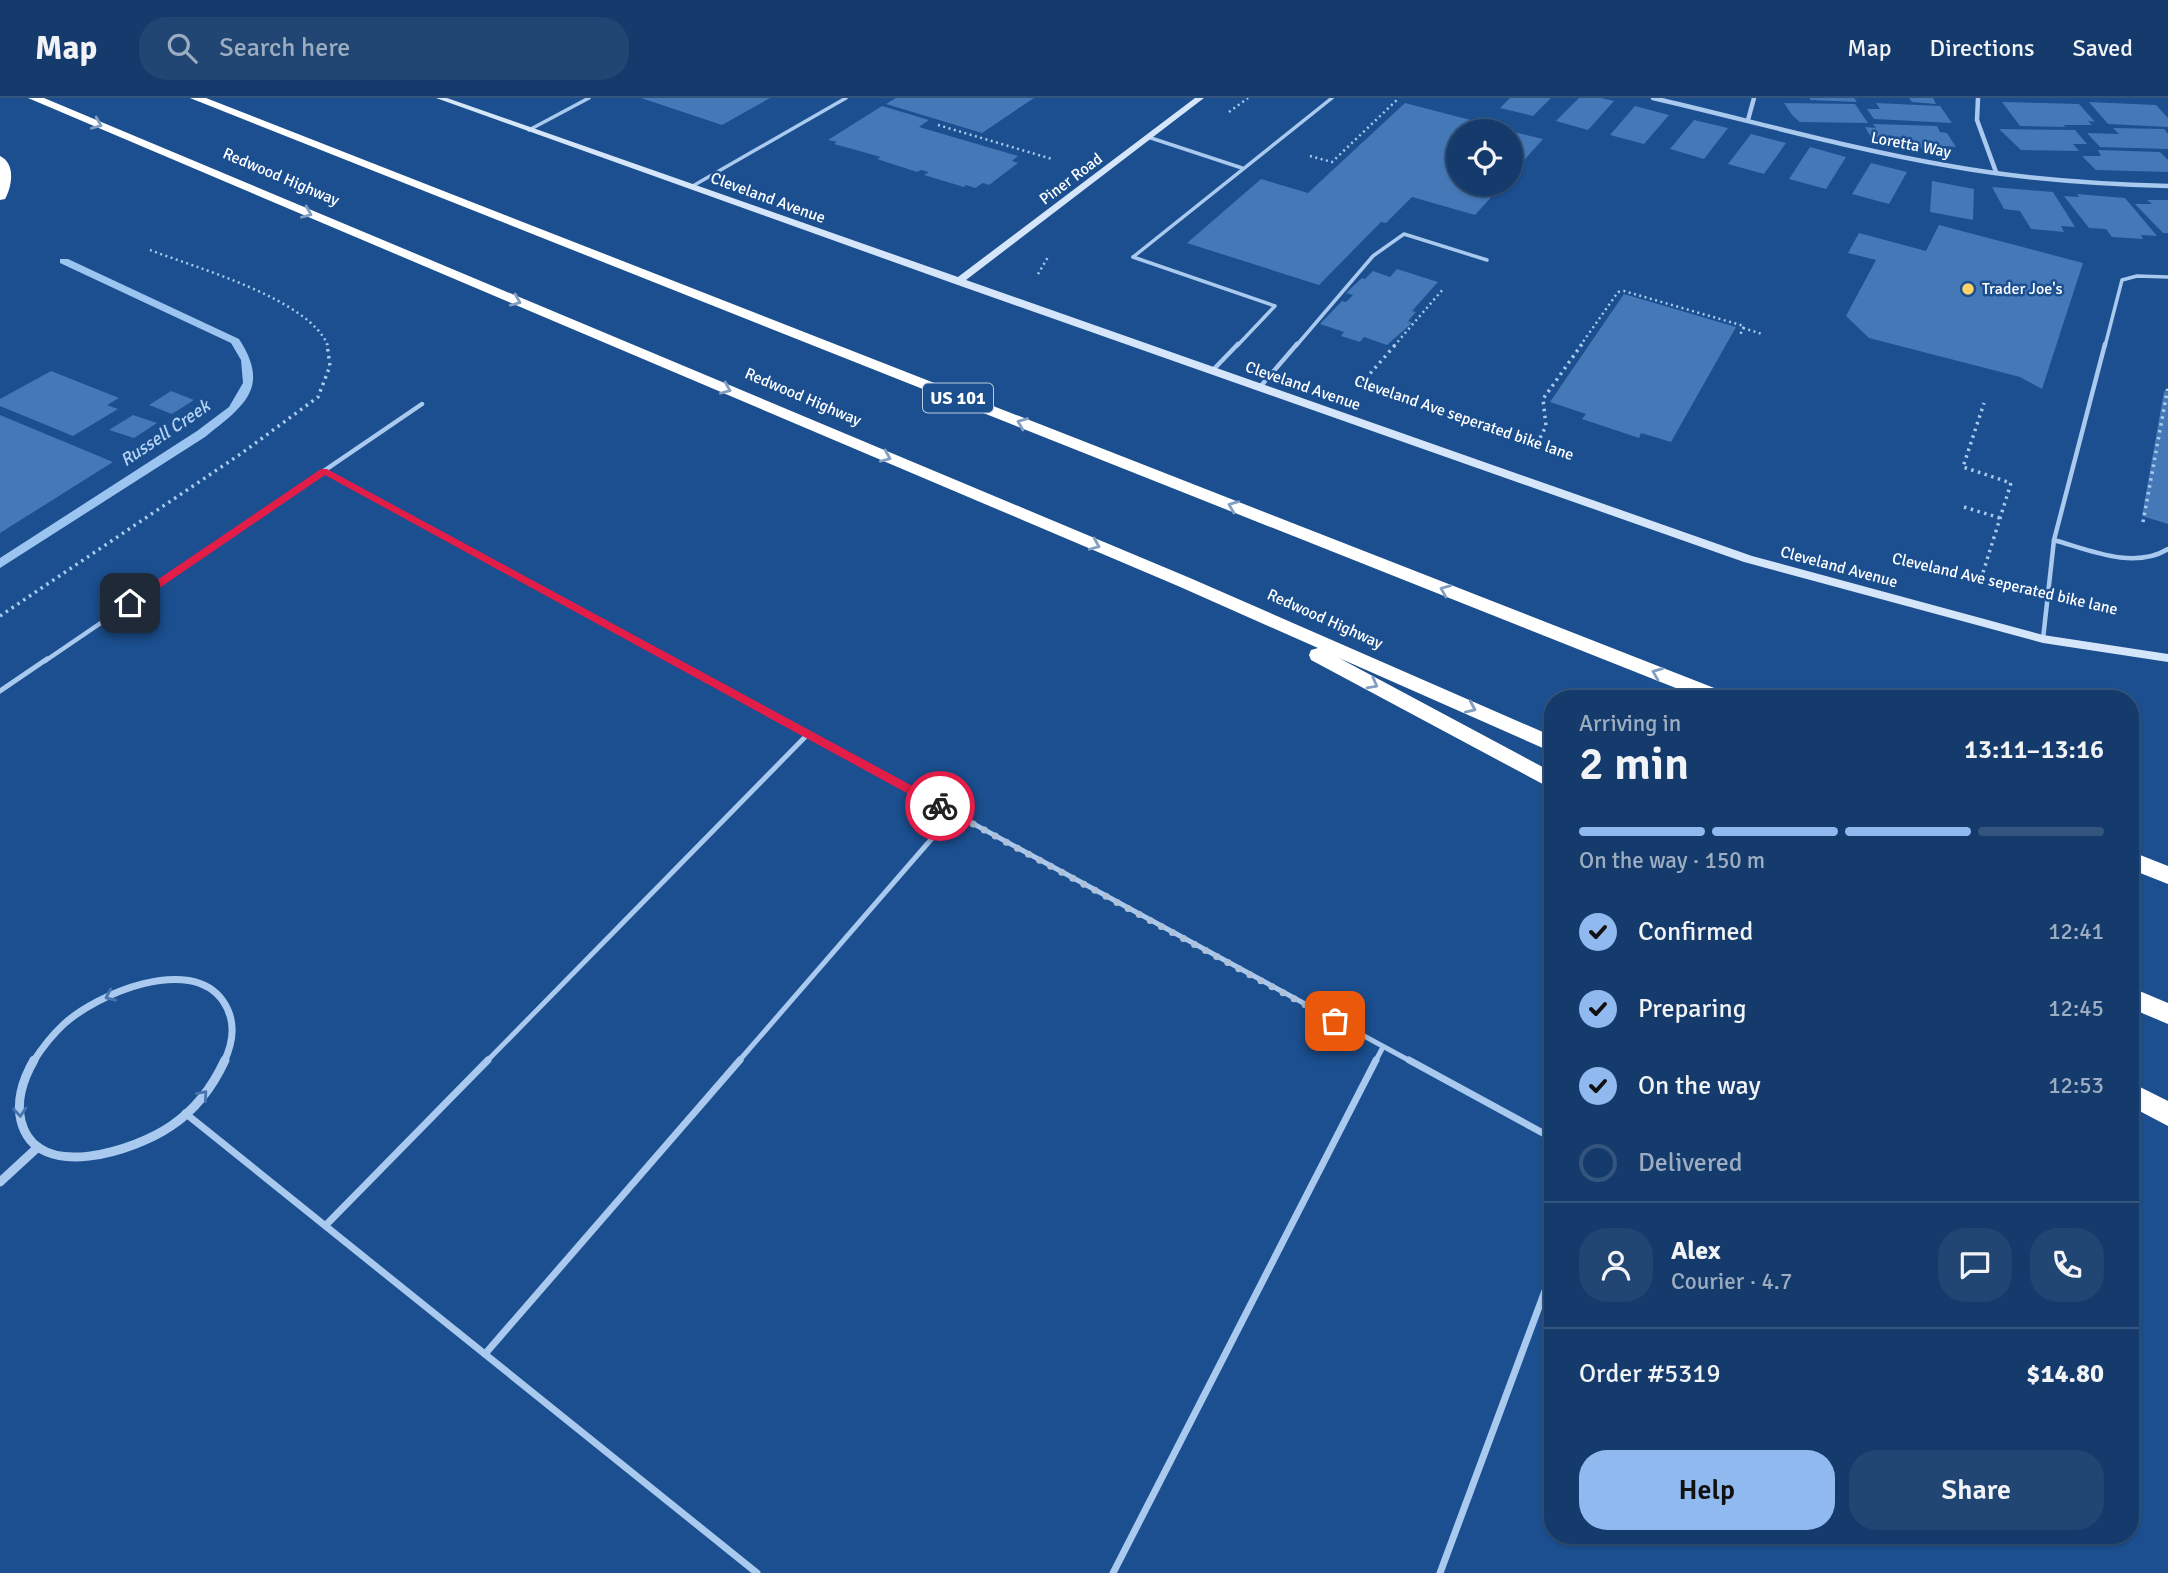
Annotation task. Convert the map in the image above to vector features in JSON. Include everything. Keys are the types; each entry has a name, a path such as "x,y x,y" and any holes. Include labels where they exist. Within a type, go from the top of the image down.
{"highway":[{"name":"Redwood Highway","path":"34,98 1184,582 1544,740"},
{"name":"US 101","path":"196,98 1700,690"},
{"path":"0,160 4,165 4,190 0,196"},
{"path":"1184,582 1544,777"},
{"path":"2139,864 2168,875"},
{"path":"2139,1001 2168,1014"},
{"path":"2139,1098 2168,1114"}],"main road":[{"name":"Cleveland Avenue","path":"440,98 1748,559 2043,639 2168,658"},
{"name":"Piner Road","path":"958,282 1200,98"}],"street":[{"name":"Loretta Way","path":"1653,98 1883,153 1996,172 2112,184 2168,186"},
{"path":"1748,120 1754,98"},
{"path":"1978,98 1977,120 1996,172"},
{"path":"165,979 195,982 217,993 231,1013 233,1038 224,1068 203,1097 185,1113 173,1125 137,1145 99,1157 65,1157 38,1147 22,1129 18,1105 25,1077 41,1050 65,1024 97,1001 131,986 165,979"},
{"path":"0,1182 38,1147"}],"lane":[{"path":"575,98 583,101"},
{"path":"528,130 589,98"},
{"path":"691,187 846,98"},
{"path":"1212,371 1275,306 1133,257 1242,167 1332,98"},
{"path":"1148,138 1242,167"},
{"path":"1259,388 1373,257 1404,234 1487,260"},
{"path":"2043,639 2054,540 2122,280 2137,276 2168,277"},
{"path":"0,691 422,404"},
{"path":"324,471 1544,1134"},
{"path":"2054,540 2126,558 2147,560 2168,549"},
{"path":"326,1225 808,734"},
{"path":"485,1354 954,813"},
{"path":"1113,1573 1383,1047"},
{"path":"185,1113 757,1573"},
{"path":"1440,1573 1544,1294"}],"path":[{"path":"1181,148 1248,98"},
{"path":"1301,154 1332,162 1399,98"},
{"path":"939,125 1052,159"},
{"path":"0,616 243,453 318,397 330,366 329,349 323,333 283,302 150,250"},
{"path":"1033,282 1051,252"},
{"path":"1361,384 1444,288"},
{"path":"1537,444 1546,426 1543,400 1618,292 1624,291 1744,326 1743,328 1762,334"},
{"path":"1740,335 1743,328"},
{"path":"2143,522 2168,387"},
{"path":"1981,579 2011,482 1963,467 1984,403"},
{"path":"1964,507 2000,518"}],"building":[{"path":"641,98 770,98 722,125"},
{"path":"896,98 1034,98 982,133 886,104"},
{"path":"1510,98 1551,98 1533,116 1500,108"},
{"path":"1579,98 1614,101 1588,130 1556,121"},
{"path":"1854,98 1857,102 1810,100"},
{"path":"1909,98 1933,98 1936,104 1912,102"},
{"path":"2002,102 2079,104 2095,122 2088,121 2092,125 2063,125 2066,127 2020,126"},
{"path":"2089,102 2156,105 2168,118 2168,127 2108,124"},
{"path":"1405,103 1467,119 1446,119 1446,196 1492,196 1475,215 1412,197 1386,223 1381,222 1319,285 1187,243 1261,179 1308,193"},
{"path":"1784,103 1855,104 1868,123 1800,122"},
{"path":"1876,103 1940,106 1952,123 1874,119 1867,109 1880,109"},
{"path":"882,106 929,120 919,127 1018,156 1012,161 1018,163 989,185 983,183 975,188 966,185 964,187 924,175 929,172 917,172 828,140"},
{"path":"1635,106 1669,115 1644,144 1610,135"},
{"path":"1694,120 1728,128 1704,159 1670,149"},
{"path":"1873,124 1937,126 1940,132 1947,133 1956,147 1945,146 1948,150 1875,144 1865,127 1876,128"},
{"path":"2113,128 2164,129 2168,134 2168,149 2100,147 2087,133 2119,134"},
{"path":"1999,129 2075,130 2087,144 2073,144 2079,151 2021,150"},
{"path":"1523,134 1543,139 1523,161"},
{"path":"1751,134 1786,143 1764,174 1728,164"},
{"path":"1810,147 1846,157 1826,189 1789,179"},
{"path":"2098,150 2160,152 2168,160 2168,172 2096,170 2082,156 2101,156"},
{"path":"1871,163 1907,172 1889,204 1852,194"},
{"path":"1932,181 1974,189 1973,220 1930,212"},
{"path":"1992,187 2053,192 2075,227 2061,226 2064,232 2031,229 2020,211 2004,209"},
{"path":"2077,194 2125,198 2157,236 2141,235 2143,239 2112,237 2106,229 2089,228 2064,196 2079,197"},
{"path":"2147,200 2168,200 2168,233 2163,233 2135,204 2152,204"},
{"name":"Trader Joe's","path":"1939,225 2083,263 2042,389 2020,377 1869,338 1846,316 1876,260 1848,253 1859,233 1926,251"},
{"path":"1397,269 1438,282 1412,311 1416,312 1408,321 1412,323 1387,345 1364,337 1360,342 1341,336 1344,332 1320,324 1342,301 1346,302 1353,295 1346,293 1362,278 1365,279 1373,271 1390,277"},
{"path":"1624,294 1736,327 1671,442 1641,433 1639,438 1582,419 1586,414 1550,402"},
{"path":"51,371 119,398 107,405 118,409 73,436 0,406 0,399"},
{"path":"171,391 194,400 172,414 149,405"},
{"path":"2164,391 2168,392 2168,524 2142,516"},
{"path":"0,415 113,462 0,533"},
{"path":"133,415 157,423 134,438 109,430"}],"waterway":[{"name":"Russell Creek","path":"0,564 201,434 233,409 249,383 247,360 235,341 64,261"}],"way so far":[{"path":"940,806 1335,1021"}],"place":[{"name":"Trader Joe's","path":"1968,289"}],"route":[{"path":"130,603 324,471 940,806"}]}
